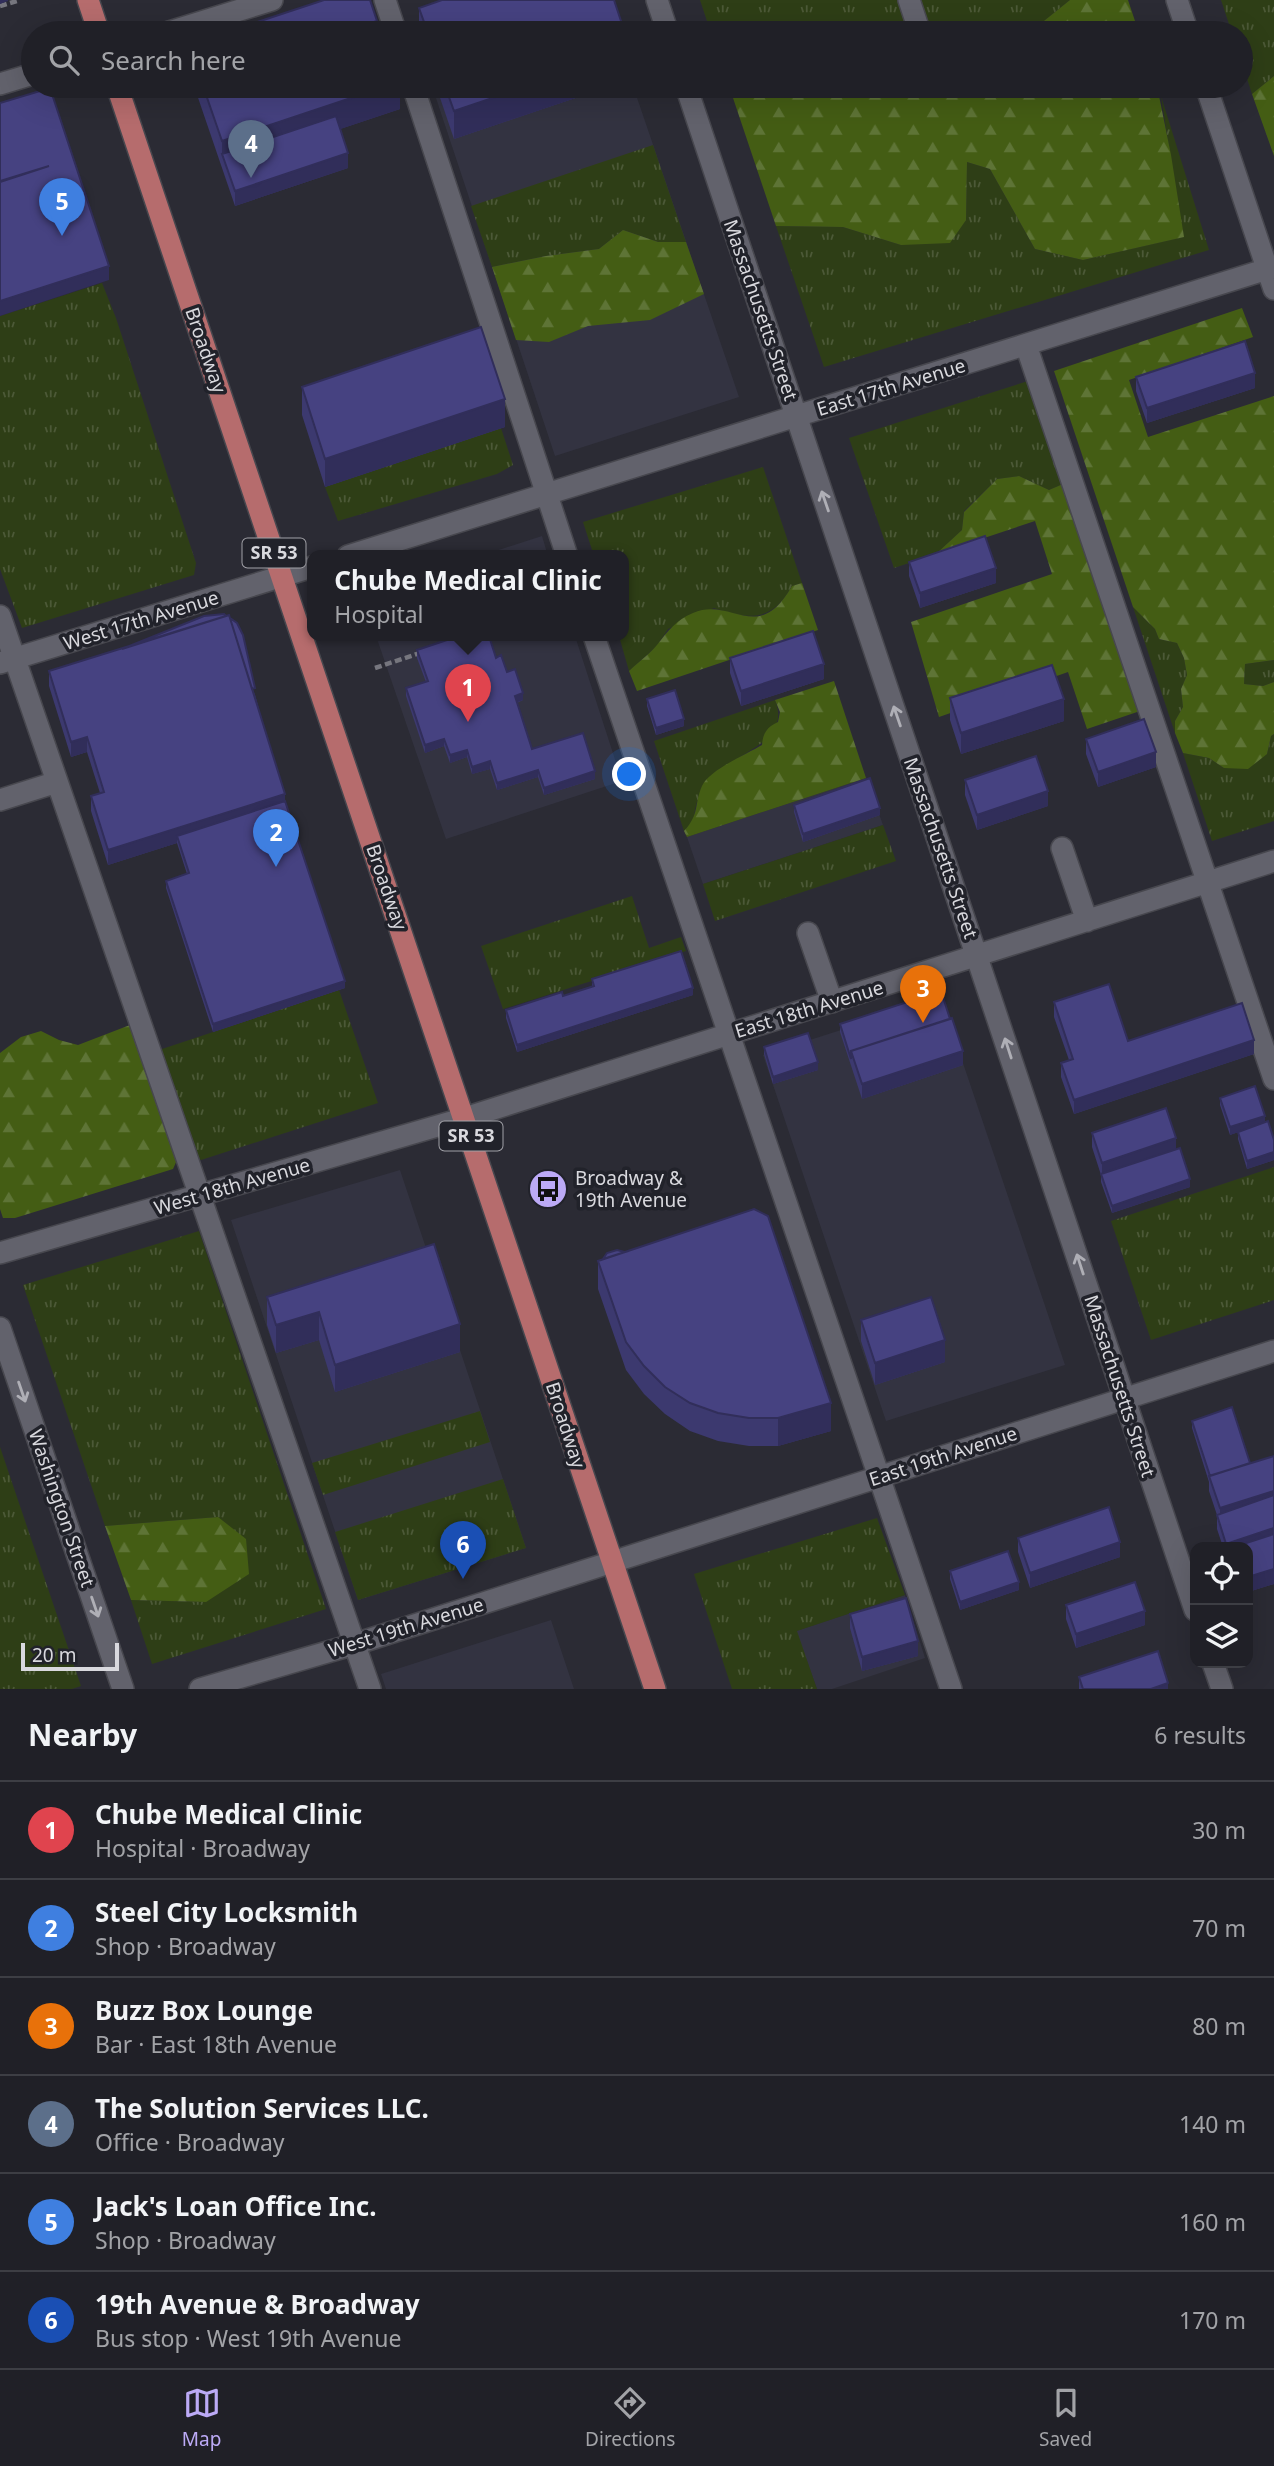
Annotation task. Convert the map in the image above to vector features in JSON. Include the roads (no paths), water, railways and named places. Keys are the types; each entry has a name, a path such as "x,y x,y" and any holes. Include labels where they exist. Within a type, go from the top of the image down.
{"main road":[{"path":"88,0 95,21"},
{"name":"Broadway","path":"121,98 655,1689"}],"street":[{"path":"205,21 272,0"},
{"path":"385,0 392,21"},
{"path":"657,0 664,21"},
{"path":"909,0 916,21"},
{"path":"1177,0 1184,21"},
{"path":"0,84 21,78"},
{"path":"417,98 565,550"},
{"name":"Massachusetts Street","path":"690,98 1193,1605"},
{"path":"1210,98 1272,275"},
{"name":"East 17th Avenue","path":"401,548 546,494 1026,345 1272,275"},
{"path":"1026,345 1274,1079"},
{"path":"282,577 307,569"},
{"name":"West 17th Avenue","path":"7,661 282,577"},
{"path":"0,616 7,661 57,782 370,1689"},
{"path":"596,641 951,1689"},
{"path":"0,800 57,782"},
{"path":"1062,848 1087,921"},
{"name":"East 18th Avenue","path":"465,1118 1274,862"},
{"path":"808,933 832,1002"},
{"name":"West 18th Avenue","path":"0,1253 465,1118"},
{"name":"Washington Street","path":"0,1328 123,1689"},
{"name":"East 19th Avenue","path":"612,1561 1274,1351"},
{"name":"West 19th Avenue","path":"200,1689 355,1644 612,1561"},
{"path":"1215,1668 1222,1689"}],"place":[{"name":"The Solution Services LLC.","path":"251,178"},
{"name":"Jack's Loan Office Inc.","path":"62,236"},
{"name":"Chube Medical Clinic","path":"468,722"},
{"name":"Steel City Locksmith","path":"276,867"},
{"name":"Buzz Box Lounge","path":"923,1023"},
{"name":"Broadway & 19th Avenue","path":"548,1189"},
{"name":"19th Avenue & Broadway","path":"463,1579"}]}
